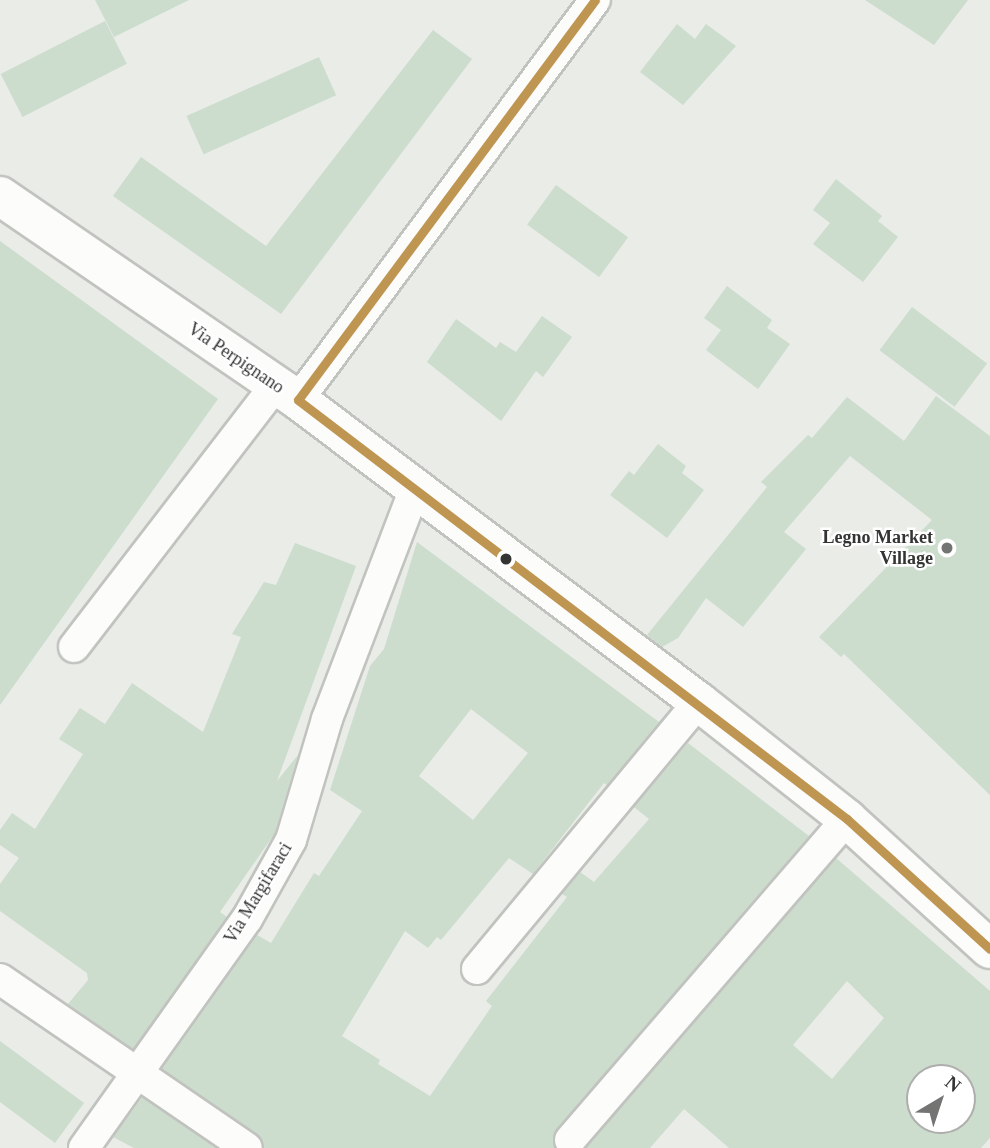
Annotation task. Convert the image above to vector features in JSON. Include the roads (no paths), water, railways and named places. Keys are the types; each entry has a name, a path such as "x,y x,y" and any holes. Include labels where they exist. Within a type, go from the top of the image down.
{"street":[{"path":"74,646 286,393 595,0"},
{"name":"Via Perpignano","path":"0,195 286,393 699,702 847,819 990,949"},
{"name":"Via Margifaraci","path":"84,1148 247,919 291,839 327,719 415,489"},
{"path":"477,969 699,702"},
{"path":"570,1140 847,819"},
{"path":"0,979 247,1148"}],"place":[{"name":"Legno Market Village","path":"947,548"}]}
